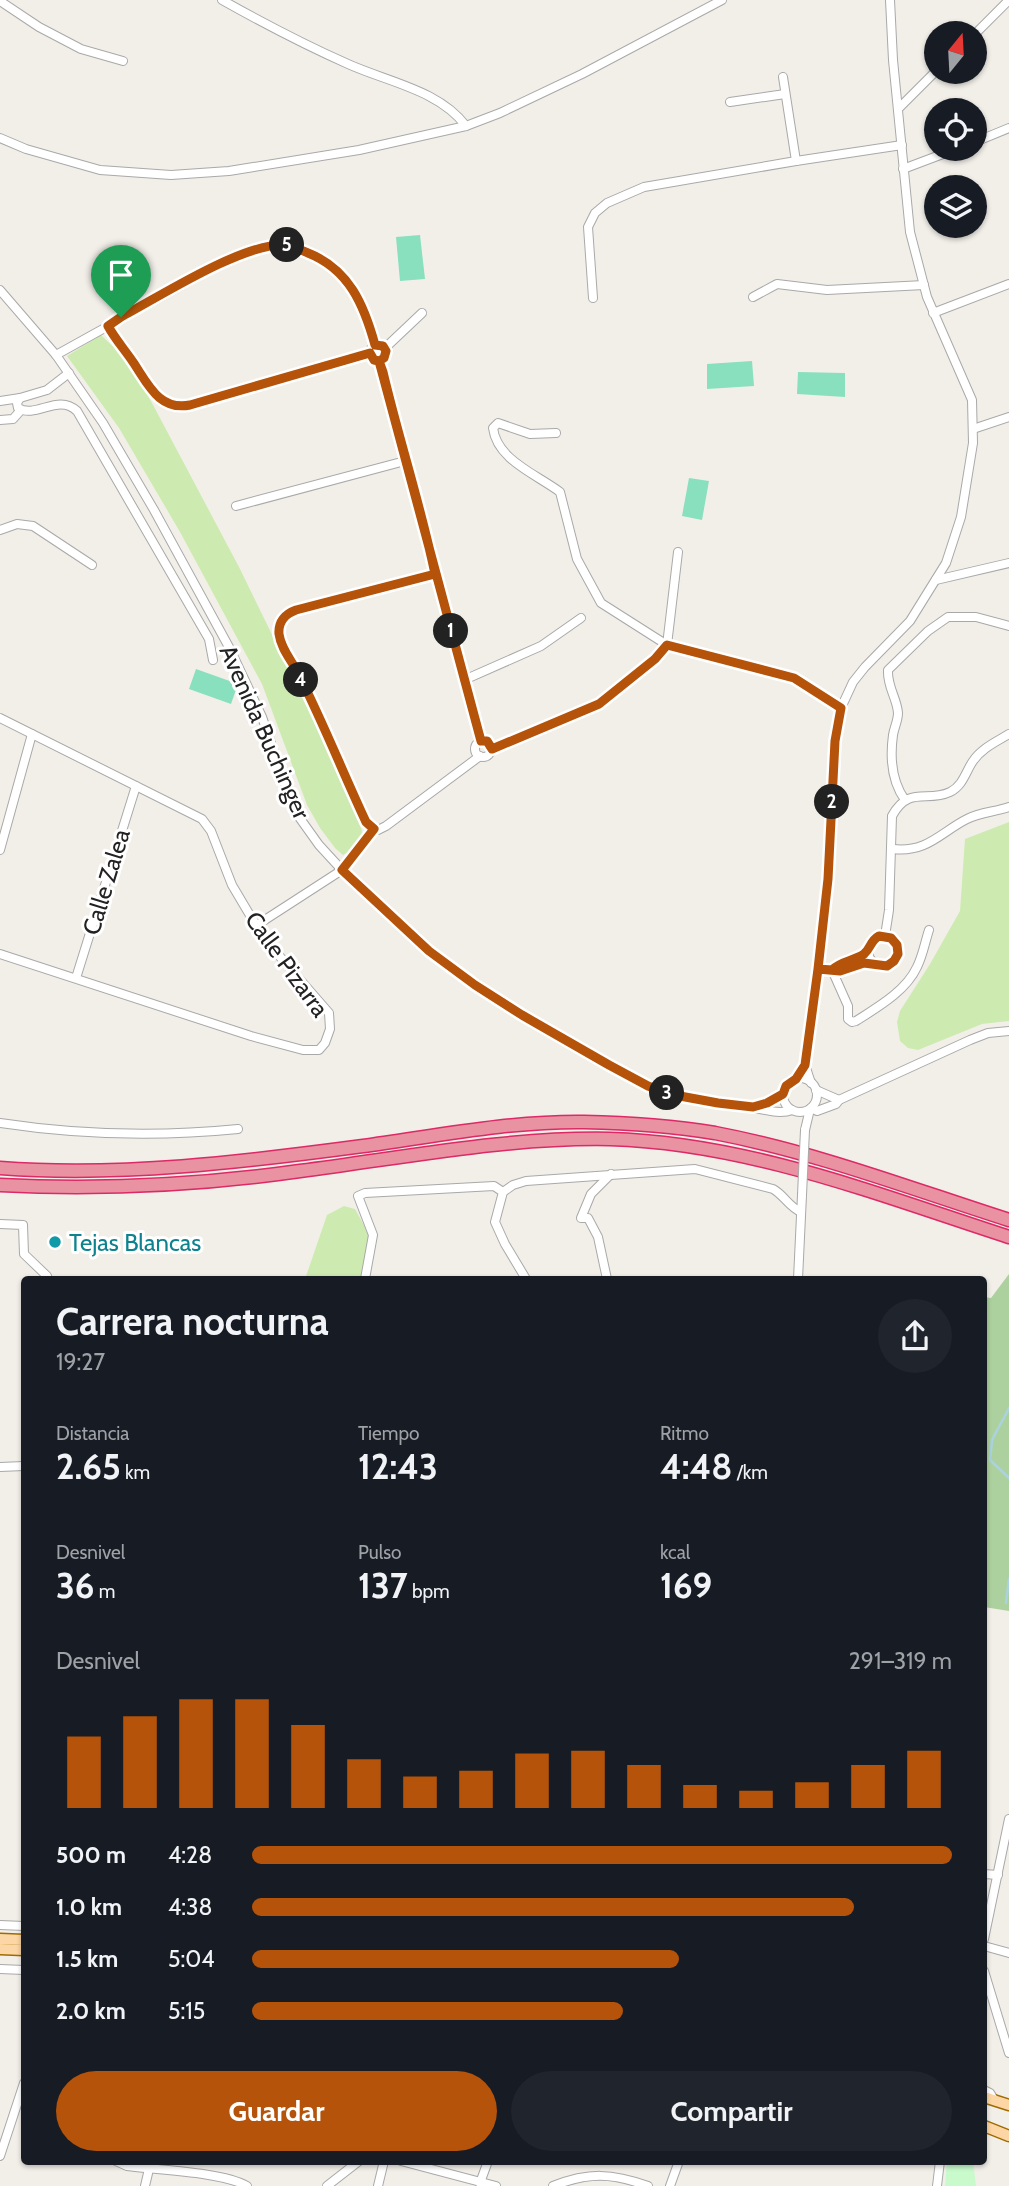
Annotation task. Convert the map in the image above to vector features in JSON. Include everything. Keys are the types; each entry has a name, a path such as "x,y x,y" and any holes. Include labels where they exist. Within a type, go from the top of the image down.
{"highway":[{"path":"3,1168 115,1170 207,1164 506,1127 594,1123 688,1129 747,1140 818,1158 1009,1220"},
{"path":"0,1185 100,1187 206,1182 483,1146 610,1139 685,1146 794,1168 1009,1237"}],"main road":[{"path":"0,1940 21,1940"},
{"path":"0,1949 21,1950"},
{"path":"987,2098 1009,2105"},
{"path":"987,2127 1009,2136"}],"street":[{"path":"222,0 349,65 424,94 455,111 466,126"},
{"path":"0,138 26,149 100,170 171,175 229,171 359,150 466,126 582,74 722,0"},
{"path":"805,1130 793,1110 786,1104 783,1094 805,1065 828,879 835,741 841,708 853,682 864,667 910,621 946,563 961,517 973,443 972,400 933,313 910,232 893,60 890,0"},
{"path":"987,22 1009,0"},
{"path":"0,1 39,27 81,49 123,61"},
{"path":"783,77 796,161"},
{"path":"899,108 924,83"},
{"path":"730,102 785,94"},
{"path":"987,137 1009,128"},
{"path":"593,298 588,227 595,213 607,203 644,187 902,145"},
{"path":"903,169 924,161"},
{"path":"56,355 108,326 229,259 259,248 284,245 324,260 350,284 366,313 375,345 370,353 190,405 174,405 157,397 150,390 108,326"},
{"path":"753,297 777,284 827,290 924,285"},
{"path":"933,313 1009,284"},
{"name":"Avenida Buchinger","path":"0,290 56,355 103,423 230,649 262,717 294,810 319,845 342,870 429,951 522,1015 648,1086 669,1094 718,1103 786,1112 793,1110"},
{"path":"385,348 422,313"},
{"path":"375,345 385,348"},
{"path":"379,361 386,356 385,348"},
{"path":"370,353 374,360 379,361"},
{"path":"379,361 481,741"},
{"path":"0,401 47,390 69,373"},
{"path":"20,398 17,405 21,410"},
{"path":"0,420 13,419 21,410 62,403 73,407 209,639 213,660"},
{"path":"973,429 1009,417"},
{"path":"556,433 530,434 498,424 493,428 494,439 516,465 560,492 577,559 601,603 667,645 794,678 841,708"},
{"path":"236,506 405,461"},
{"path":"0,530 17,524 33,526 92,565"},
{"path":"257,925 342,870 374,829 386,826 480,756 486,756 492,749 599,704 655,659 667,645 678,552"},
{"path":"936,580 1009,563"},
{"path":"374,829 366,822 279,635 281,621 289,612 435,574"},
{"path":"905,800 894,779 892,750 898,714 890,689 888,670 928,631 948,617 976,617 1009,626"},
{"path":"464,680 541,646 580,618"},
{"name":"Calle Pizarra","path":"0,718 202,820 211,831 232,885 275,951 329,1013 330,1028 325,1043 319,1050 303,1050 251,1036 0,954"},
{"path":"0,850 32,734"},
{"path":"885,936 890,910 892,816 905,800 914,796 947,793 956,789 983,750 1009,734"},
{"path":"480,756 475,748 481,741 487,741 492,749"},
{"name":"Calle Zalea","path":"76,978 136,786"},
{"path":"893,849 925,845 967,819 1009,807"},
{"path":"832,970 848,1006 848,1019 856,1021 883,1003 910,979 917,967 929,930"},
{"path":"818,969 840,971 864,963 887,966 897,958 897,945 885,936 875,938 862,955 838,964 832,970"},
{"path":"867,948 874,964"},
{"path":"811,1108 817,1111 836,1104 839,1100 988,1033 1009,1031"},
{"path":"793,1110 803,1112 816,1102 814,1086 805,1065"},
{"path":"796,1079 804,1079 839,1100"},
{"name":"Avenida Buchinger","path":"753,1107 783,1094"},
{"path":"799,1276 805,1130 811,1108"},
{"path":"0,1123 107,1134 199,1133 238,1129"},
{"path":"524,1276 495,1222 503,1192 526,1181 683,1169 706,1171 773,1189 801,1212"},
{"path":"606,1276 598,1237 589,1218 581,1218 591,1194 611,1174"},
{"path":"366,1276 373,1234 358,1196 365,1193 494,1186 503,1192"},
{"path":"0,1224 23,1225 24,1254 47,1276"},
{"path":"0,1466 21,1466"},
{"path":"987,1925 1009,1823"},
{"path":"987,1874 998,1875"},
{"path":"0,1926 21,1926"},
{"path":"987,1947 1009,1953"},
{"path":"0,1969 21,1970"},
{"path":"987,1982 1009,2053"},
{"path":"987,2092 995,2101"},
{"path":"0,2156 21,2096"},
{"path":"125,2165 209,2176 247,2186"},
{"path":"327,2186 354,2165"},
{"path":"378,2186 383,2165"},
{"path":"415,2165 496,2186"},
{"path":"480,2183 487,2165"},
{"path":"670,2186 678,2165"},
{"path":"937,2186 940,2165"},
{"path":"145,2186 149,2169"},
{"path":"553,2186 596,2175 625,2178 648,2186"}],"green space":[{"path":"420,235 425,279 400,281 396,237"},
{"path":"101,335 126,359 152,403 239,567 307,706 363,835 350,851 343,855 320,828 307,805 262,684 180,532 119,428 67,356"},
{"path":"752,361 754,386 707,389 707,364"},
{"path":"798,372 845,373 845,397 797,394"},
{"path":"689,478 709,481 702,520 682,516"},
{"path":"196,669 238,684 231,704 189,689"},
{"path":"1009,822 1009,1021 982,1024 918,1050 908,1048 900,1041 897,1022 900,1011 960,911 965,839"},
{"path":"344,1206 355,1209 370,1236 362,1276 306,1276 327,1215"},
{"path":"1009,1274 1009,1611 987,1607 987,1297 991,1298"},
{"path":"947,2165 973,2165 976,2186 945,2186"}],"waterway":[{"path":"1009,1408 992,1440 990,1460 1009,1478"},
{"path":"1006,1603 1009,1579"}],"place":[{"name":"Tejas Blancas","path":"55,1242"}],"route":[{"path":"121,317 108,326 114,338 150,390 157,397 174,405 190,405 370,353 374,360 379,361 405,461 427,536 435,574 481,741 487,741 492,749 599,704 655,659 667,645 794,678 841,708 835,741 828,879 818,969 832,970 838,964 862,955 871,941 879,936 895,941 898,954 887,966 864,963 840,971 818,969 805,1065 796,1079 786,1086 783,1094 753,1107 669,1094 648,1086 522,1015 475,985 429,951 342,870 374,829 366,822 297,669 280,640 281,621 289,612 435,574 427,536 379,361 387,354 383,346 375,345 366,313 350,284 324,260 305,251 284,245 259,248 229,259 121,317"}]}
